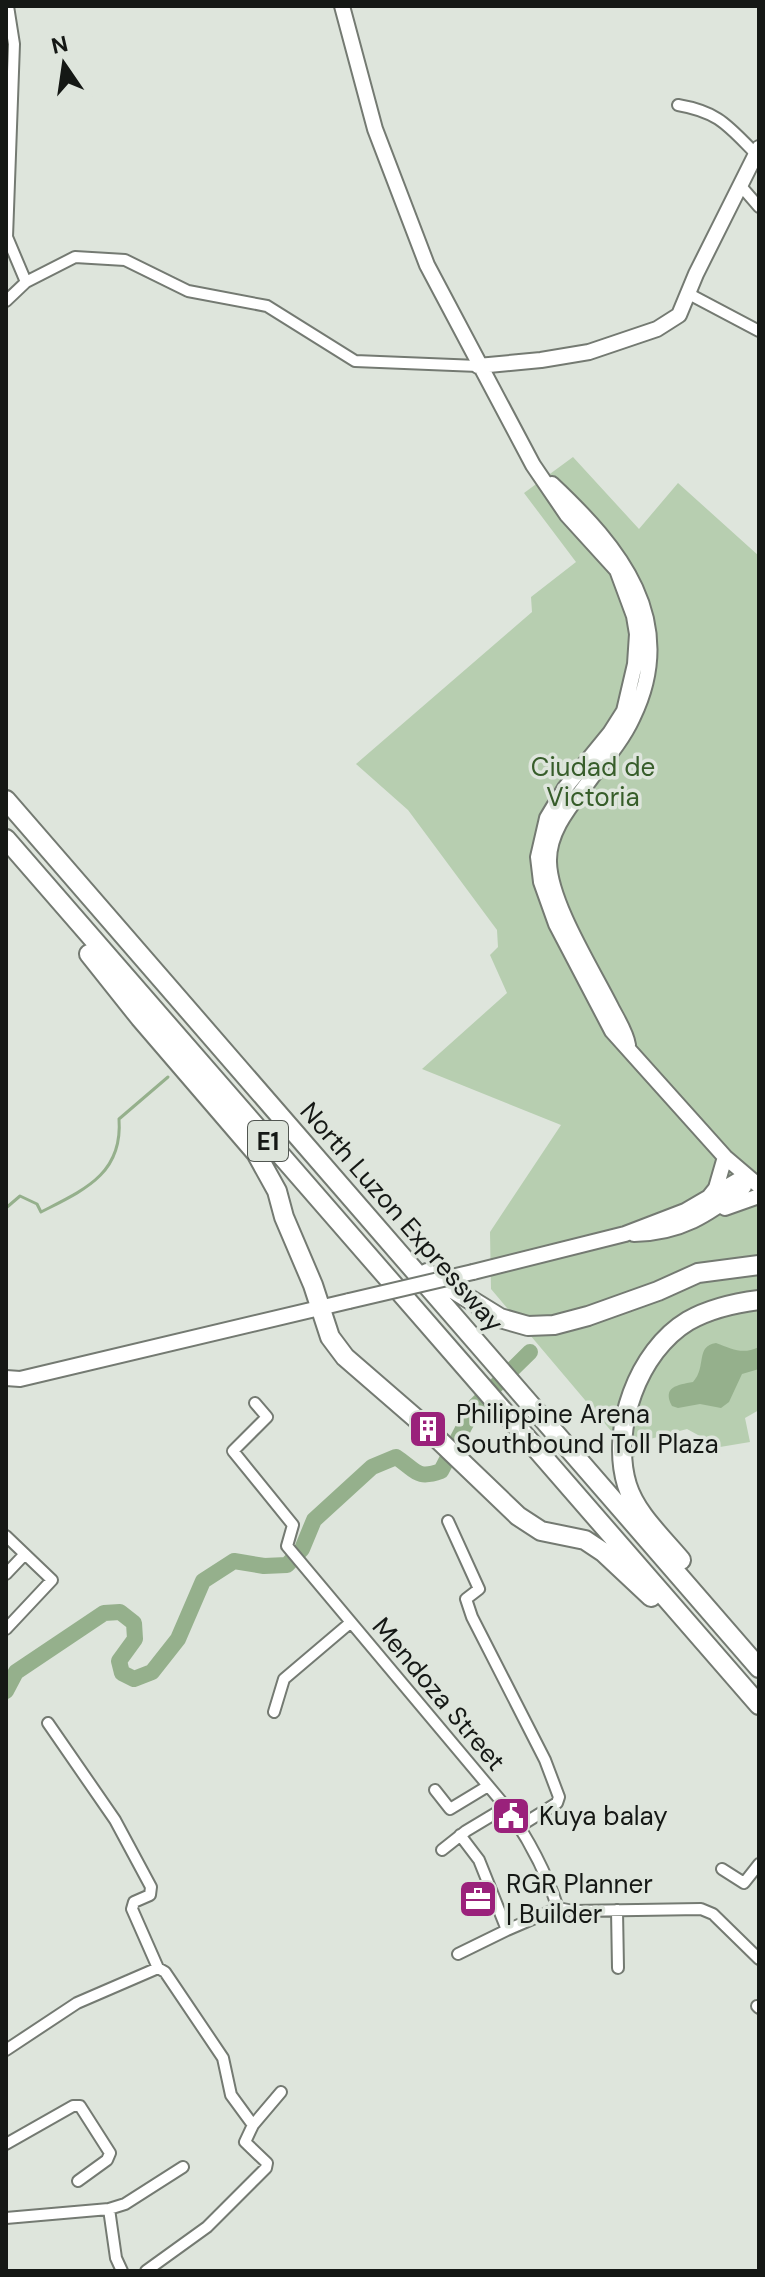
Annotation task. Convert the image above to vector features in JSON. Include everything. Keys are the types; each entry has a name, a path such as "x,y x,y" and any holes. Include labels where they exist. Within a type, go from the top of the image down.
{"highway":[{"name":"North Luzon Expressway","path":"6,800 757,1666"},
{"name":"North Luzon Expressway","path":"6,839 759,1705"},
{"path":"62,906 97,964 256,1153 277,1191 330,1337 345,1357 436,1437 518,1516 541,1531 585,1540 603,1552 722,1663"},
{"path":"404,1259 500,1318 528,1326 554,1325 588,1316 698,1273 759,1265"},
{"path":"757,1666 700,1582 636,1506 627,1485 622,1458 629,1406 642,1372 653,1354 688,1321 726,1307 759,1300"}],"main road":[{"path":"342,6 375,129 427,265 478,366 533,465 580,510 626,566 641,598 645,684 621,739 552,821 551,880 561,922 622,1027 629,1050 662,1090 752,1181 709,1206"},
{"path":"478,366 589,352 657,329 679,315 696,274 758,151"},
{"path":"709,1206 725,1157"},
{"path":"6,1389 13,1379 473,1272 625,1234 709,1206 759,1196"}],"street":[{"path":"8,6 14,44 7,237 26,282"},
{"path":"678,105 703,109 716,115 758,151"},
{"path":"740,185 759,207"},
{"path":"6,301 26,282 75,257 125,260 188,291 267,306 355,361 478,366"},
{"path":"689,294 759,331"},
{"name":"Mendoza Street","path":"255,1403 267,1417 233,1451 293,1525 287,1546 506,1807 520,1826 558,1908"},
{"path":"448,1521 479,1589 466,1599 472,1617 545,1760 559,1797 555,1805 520,1826"},
{"path":"6,1536 52,1580 6,1629"},
{"path":"6,1574 24,1555"},
{"path":"274,1712 284,1679 350,1623"},
{"path":"48,1723 115,1820 151,1887 150,1895 136,1901 132,1907 158,1968 165,1972 223,2058 231,2095 253,2125"},
{"path":"435,1790 450,1809 488,1786"},
{"path":"442,1850 460,1835 506,1807"},
{"path":"460,1835 483,1869 507,1930"},
{"path":"722,1869 744,1883 759,1864"},
{"path":"458,1954 558,1908 573,1911 701,1909 713,1914 759,1959"},
{"path":"617,1910 618,1968"},
{"path":"6,2050 77,2003 158,1968"},
{"path":"146,2271 207,2227 266,2168 265,2159 245,2142 253,2125 281,2092"},
{"path":"6,2144 73,2106 80,2106 110,2153 107,2160 78,2181"},
{"path":"6,2218 109,2209 125,2204 183,2167"},
{"path":"109,2209 116,2258 122,2271"}],"green space":[{"name":"Ciudad de Victoria","path":"573,457 639,529 678,483 759,556 759,1410 745,1418 750,1442 720,1447 687,1429 639,1442 634,1458 491,1289 490,1232 561,1125 422,1069 507,993 490,955 498,947 497,930 408,810 356,764 532,612 531,597 576,562 524,493"}],"shaded area":[{"path":"716,1343 742,1351 759,1347 759,1369 742,1374 729,1402 721,1408 700,1404 678,1408 672,1406 670,1391 693,1382 700,1370 703,1353"}],"waterway":[{"path":"6,1208 20,1196 37,1204 41,1212 98,1178 115,1154 119,1119 168,1077"},
{"path":"6,1691 16,1672 104,1613 120,1612 134,1623 135,1639 119,1661 122,1673 134,1679 152,1672 178,1639 203,1581 234,1561 264,1566 287,1565 302,1549 314,1520 372,1467 396,1457 421,1474 441,1471 475,1406 530,1352"}],"place":[{"name":"Philippine Arena Southbound Toll Plaza","path":"428,1429"},
{"name":"Kuya balay","path":"511,1816"},
{"name":"RGR Planner | Builder","path":"478,1899"}]}
